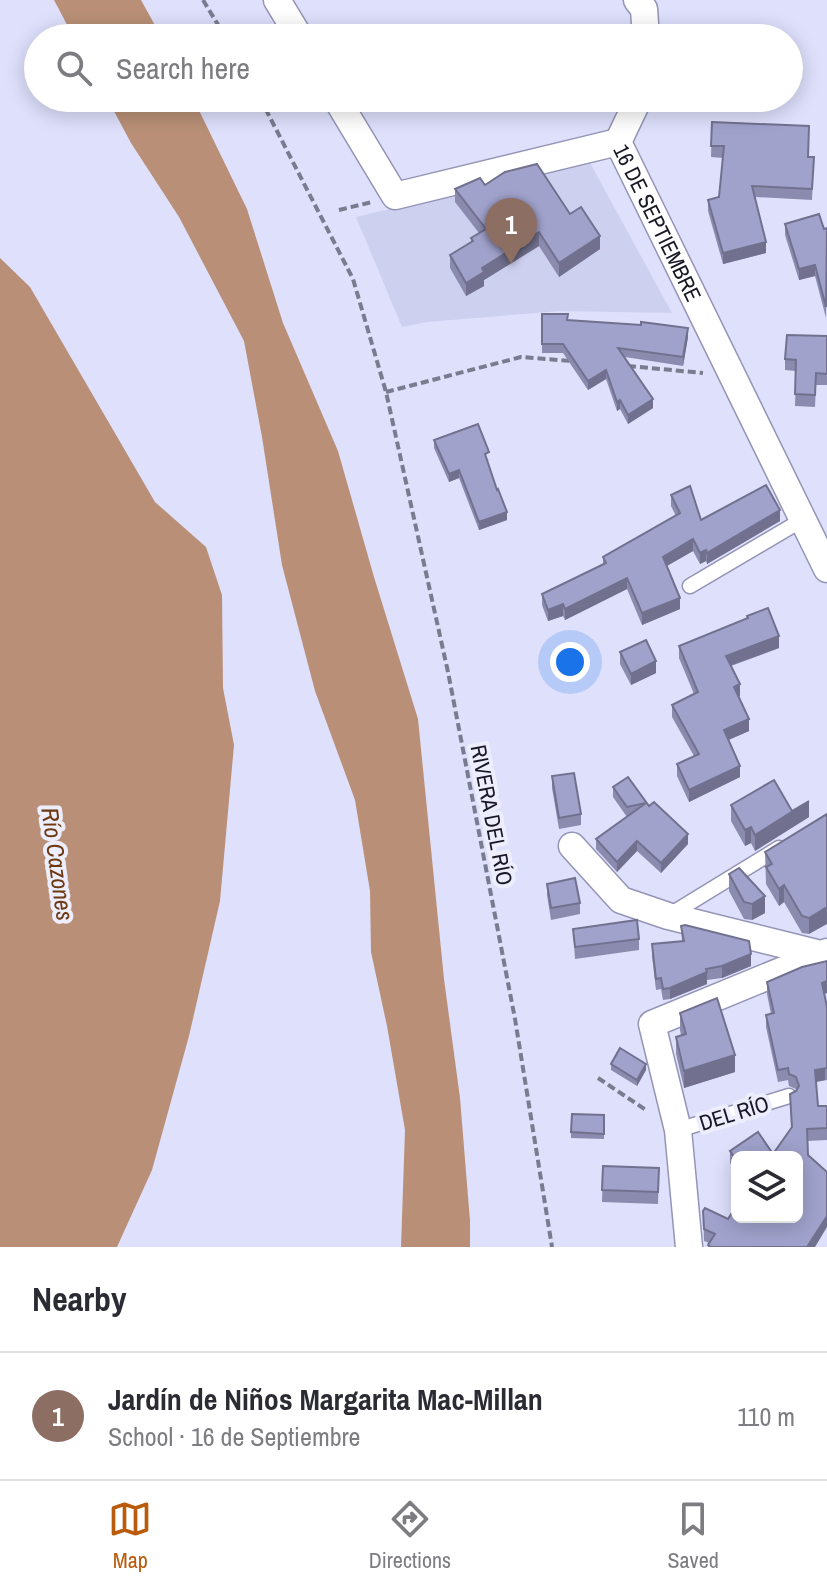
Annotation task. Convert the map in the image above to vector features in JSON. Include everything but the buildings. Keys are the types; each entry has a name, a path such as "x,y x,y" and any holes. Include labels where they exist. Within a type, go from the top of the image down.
{"street":[{"path":"277,0 292,24"},
{"path":"637,0 644,9 645,24"},
{"name":"16 DE SEPTIEMBRE","path":"344,112 395,196 618,142 802,520 823,551"},
{"path":"618,142 632,112"},
{"path":"572,846 621,900 668,916 824,953"},
{"path":"689,1247 678,1130 652,1024 824,953"}],"lane":[{"path":"690,586 802,520"},
{"path":"668,916 787,843"},
{"name":"DEL RÍO","path":"678,1130 789,1096"}],"path":[{"path":"203,0 218,24"},
{"name":"RIVERA DEL RÍO","path":"267,112 353,279 386,392 448,672 515,1019 552,1247"},
{"path":"386,392 521,357 582,362"},
{"path":"627,366 733,375"},
{"path":"598,1078 678,1130"}],"shaded area":[{"path":"589,161 672,313 560,311 427,322 402,327 356,217"}],"water":[{"path":"54,0 141,0 154,24 67,24"},
{"path":"114,112 200,112 247,209 283,323 338,451 418,719 444,979 460,1098 470,1247 401,1247 405,1130 371,952 370,891 355,800 315,691 282,565 244,341 179,217"},
{"name":"Río Cazones","path":"0,258 30,287 155,502 206,547 222,595 223,688 234,745 220,901 189,1036 152,1170 117,1247 0,1247"}],"place":[{"name":"Jardín de Niños Margarita Mac-Millan","path":"511,264"}]}
